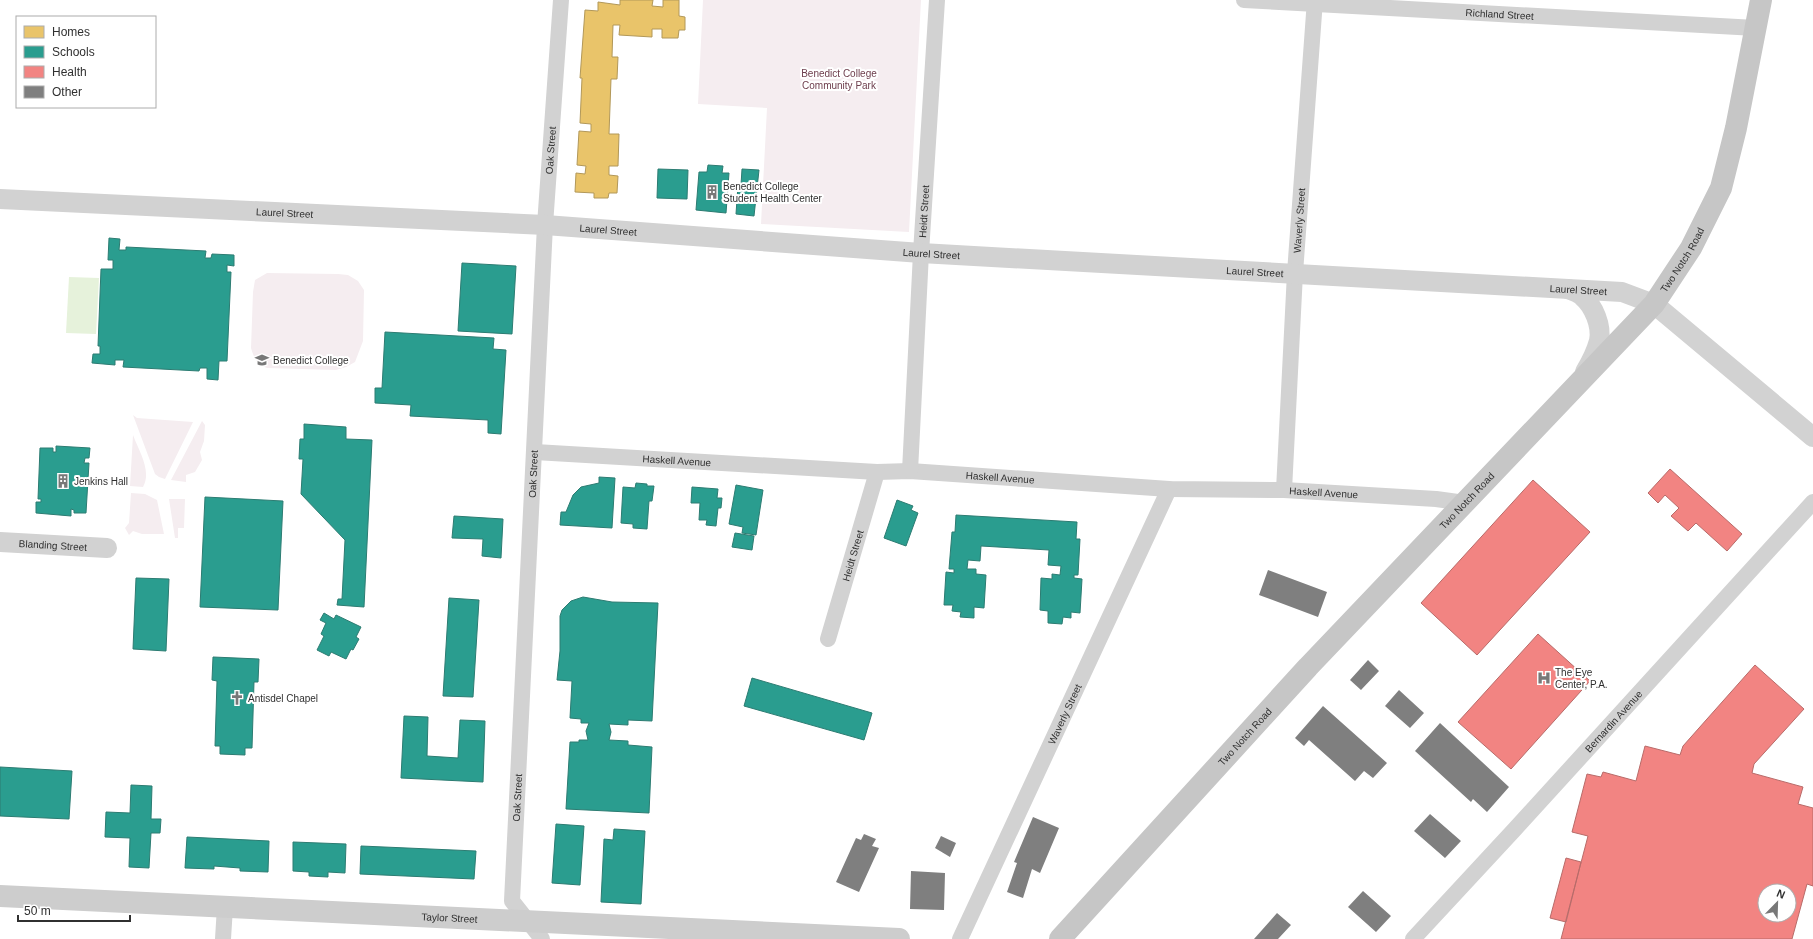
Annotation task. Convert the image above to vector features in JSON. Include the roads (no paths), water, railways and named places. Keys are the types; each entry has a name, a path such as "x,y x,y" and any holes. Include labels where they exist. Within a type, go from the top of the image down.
{"main road":[{"name":"Two Notch Road","path":"1060,939 1293,684 1654,304 1691,248 1721,188 1736,128 1761,0"},
{"name":"Taylor Street","path":"0,896 886,939"}],"street":[{"name":"Oak Street","path":"542,939 512,901 545,225 560,0"},
{"name":"Heidt Street","path":"910,471 921,253 937,0"},
{"name":"Richland Street","path":"1244,0 1315,2 1756,28"},
{"name":"Waverly Street","path":"1284,490 1295,273 1315,2"},
{"name":"Laurel Street","path":"0,199 545,225 921,253 1622,292 1654,304 1813,437"},
{"path":"1568,289 1582,295 1593,309 1599,326 1600,339 1596,350 1579,382"},
{"name":"Haskell Avenue","path":"535,452 877,472 910,471 1169,489 1284,490 1436,499 1465,503"},
{"name":"Heidt Street","path":"828,639 877,472"},
{"name":"Waverly Street","path":"960,939 1169,489"},
{"name":"Bernardin Avenue","path":"1413,939 1516,829 1813,502"},
{"name":"Blanding Street","path":"0,542 106,548"},
{"path":"223,939 225,907"}],"place":[{"name":"Benedict College Student Health Center","path":"712,192"},
{"name":"Benedict College","path":"262,360"},
{"name":"Jenkins Hall","path":"63,481"},
{"name":"The Eye Center, P.A.","path":"1544,678"},
{"name":"Antisdel Chapel","path":"237,698"}],"park label":[{"name":"Benedict College Community Park","path":"839,78"}]}
